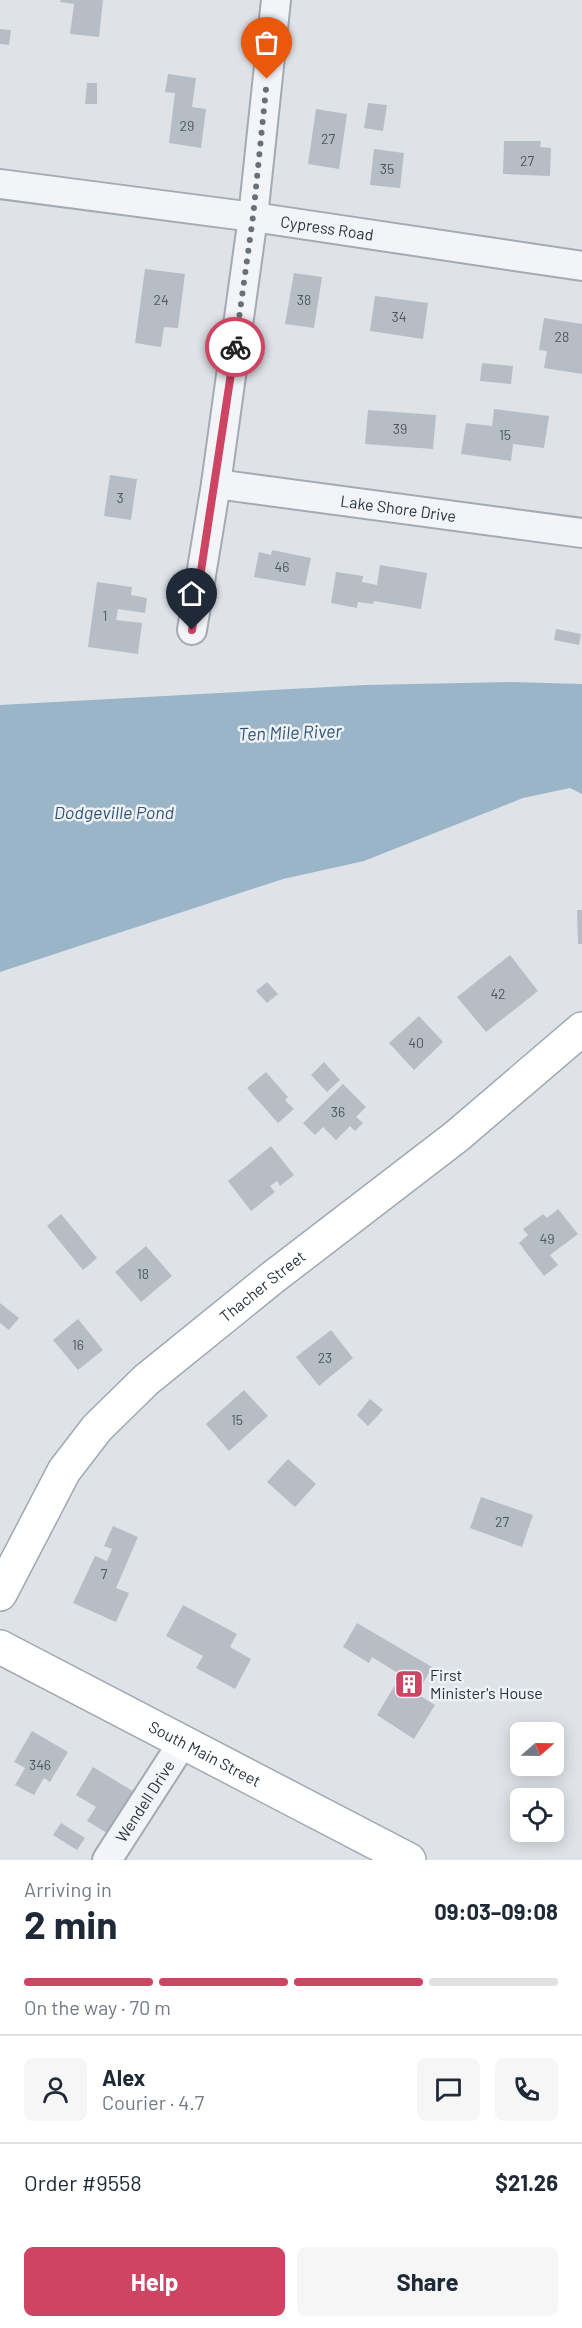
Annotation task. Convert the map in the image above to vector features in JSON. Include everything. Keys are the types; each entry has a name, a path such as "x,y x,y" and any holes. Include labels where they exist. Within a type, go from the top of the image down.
{"main road":[{"name":"Thacher Street","path":"0,1594 64,1471 97,1428 146,1380 272,1278 458,1136 582,1029"},
{"name":"South Main Street","path":"0,1647 409,1860"}],"street":[{"path":"192,630 216,484 253,217 276,0"},
{"name":"Cypress Road","path":"0,184 253,217 582,266"},
{"name":"Lake Shore Drive","path":"216,484 582,533"},
{"name":"Wendell Drive","path":"107,1860 183,1742"}],"water":[{"name":"Dodgeville Pond","path":"511,682 582,684 582,794 570,788 523,798 364,861 283,879 0,972 0,705 365,685"}],"building":[{"path":"61,0 103,0 99,37 70,34 74,4 60,2"},
{"path":"0,29 11,30 9,45 0,44"},
{"path":"168,74 196,78 192,107 206,109 201,148 169,143 175,93 165,92"},
{"path":"87,83 97,83 97,104 85,104"},
{"path":"368,103 387,105 383,131 364,128"},
{"path":"316,109 347,114 339,169 308,164"},
{"path":"504,141 541,141 540,147 551,148 550,176 503,174"},
{"path":"374,149 404,153 400,188 370,185"},
{"path":"145,269 185,274 178,328 164,327 161,347 135,343"},
{"path":"294,273 322,277 314,328 285,324"},
{"path":"375,296 428,303 423,339 370,331"},
{"path":"544,318 582,324 582,374 544,368 547,351 539,350"},
{"path":"482,363 513,366 511,384 480,381"},
{"path":"494,409 549,416 544,448 513,444 511,461 461,454 466,423 492,426"},
{"path":"368,410 436,415 433,449 365,444"},
{"path":"110,475 137,479 131,520 104,516"},
{"path":"272,550 311,558 305,586 254,577 259,552 271,555"},
{"path":"380,565 427,573 421,609 374,601 373,604 358,602 357,608 331,603 336,572 363,576 362,582 377,585"},
{"path":"97,582 132,587 131,595 147,598 145,613 118,609 116,620 142,623 138,654 88,647"},
{"path":"556,629 581,634 579,645 554,640"},
{"path":"577,910 582,910 582,944 578,944"},
{"path":"510,955 538,991 486,1032 457,997"},
{"path":"267,982 278,994 267,1003 256,991"},
{"path":"419,1016 443,1042 414,1070 389,1043"},
{"path":"324,1062 340,1080 327,1092 311,1075"},
{"path":"266,1072 288,1097 285,1100 294,1109 278,1123 247,1088"},
{"path":"343,1084 366,1107 356,1117 363,1123 355,1131 350,1126 336,1140 323,1127 315,1135 303,1123"},
{"path":"271,1146 294,1175 280,1186 277,1181 270,1186 275,1192 251,1211 228,1181"},
{"path":"558,1209 578,1234 550,1255 558,1265 544,1276 519,1243 528,1235 523,1229 543,1214 547,1218"},
{"path":"61,1214 97,1258 83,1270 47,1226"},
{"path":"146,1246 172,1276 141,1302 115,1272"},
{"path":"0,1303 19,1318 9,1330 0,1323"},
{"path":"78,1319 103,1350 78,1370 53,1340"},
{"path":"331,1330 353,1358 319,1386 296,1357"},
{"path":"244,1390 268,1416 229,1451 206,1424"},
{"path":"370,1399 383,1410 368,1426 357,1415"},
{"path":"288,1459 316,1484 295,1507 267,1482"},
{"path":"481,1497 533,1515 522,1547 470,1528"},
{"path":"113,1526 138,1537 116,1588 129,1593 116,1622 73,1603 95,1556 107,1561 112,1549 104,1546"},
{"path":"183,1605 237,1634 230,1647 251,1659 235,1689 196,1668 203,1656 166,1636"},
{"name":"First Minister's House","path":"357,1623 432,1667 417,1694 435,1705 414,1739 377,1715 401,1675 372,1657 369,1663 343,1647"},
{"path":"32,1731 68,1752 50,1782 44,1778 34,1795 15,1785 25,1768 14,1762"},
{"path":"93,1767 136,1793 127,1808 124,1806 107,1833 87,1821 96,1807 76,1795"},
{"path":"61,1823 85,1838 77,1850 53,1835"}],"way so far":[{"path":"235,347 253,217 267,79"}],"place":[{"name":"First Minister's House","path":"409,1684"}],"route":[{"path":"192,630 235,347"}],"water label":[{"name":"Ten Mile River","path":"290,733"}]}
